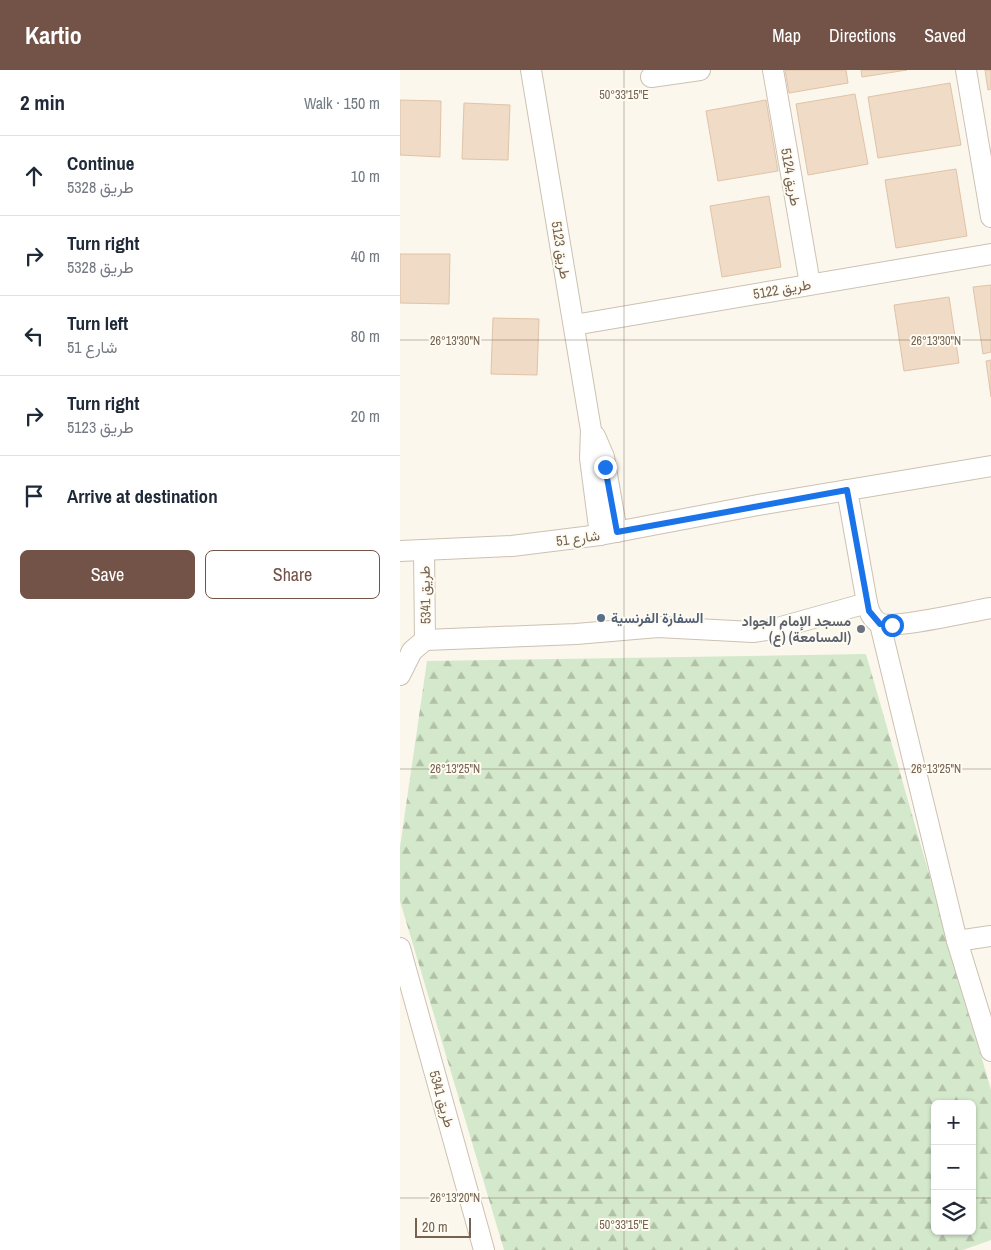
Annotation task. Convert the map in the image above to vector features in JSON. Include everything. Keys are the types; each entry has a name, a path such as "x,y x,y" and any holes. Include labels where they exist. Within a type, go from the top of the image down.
{"street":[{"name":"طريق 5123","path":"531,70 592,430 604,457 608,534"},
{"path":"651,77 700,70"},
{"name":"طريق 5124","path":"773,70 810,284"},
{"path":"966,70 991,218"},
{"name":"طريق 5122","path":"574,325 991,254"},
{"name":"شارع 51","path":"400,551 512,546 608,534 847,490 991,466"},
{"path":"847,490 869,611 880,624 957,941 991,1051"},
{"name":"طريق 5341","path":"424,550 426,640"},
{"path":"400,675 412,652 426,640 576,634 658,627 753,632 774,629 867,603"},
{"path":"880,624 902,624 991,608"},
{"path":"957,941 991,936"},
{"name":"طريق 5341","path":"400,948 484,1250"}],"green space":[{"path":"866,654 991,1090 991,1240 963,1250 504,1250 400,901 400,847 427,661"}],"building":[{"path":"785,70 846,70 848,83 789,93"},
{"path":"861,70 907,70 862,77"},
{"path":"985,70 991,70 991,89 988,90"},
{"path":"950,83 961,145 878,158 868,97"},
{"path":"855,94 868,164 808,175 796,104"},
{"path":"400,100 441,101 440,157 400,155"},
{"path":"766,100 778,171 718,181 706,111"},
{"path":"464,103 510,105 508,160 462,159"},
{"path":"956,169 967,236 896,248 885,180"},
{"path":"769,196 781,267 722,277 710,206"},
{"path":"400,254 450,254 449,304 400,303"},
{"path":"991,285 991,352 983,354 973,287"},
{"path":"949,297 959,363 904,371 894,305"},
{"path":"493,318 539,319 537,375 491,374"},
{"path":"991,360 991,397 986,361"}],"place":[{"name":"السفارة الفرنسية","path":"601,618"},
{"name":"مسجد الإمام الجواد (ع) (المسامعة)","path":"861,629"}],"route":[{"path":"605,467 617,532 847,490 869,611 880,624 892,625"}]}
